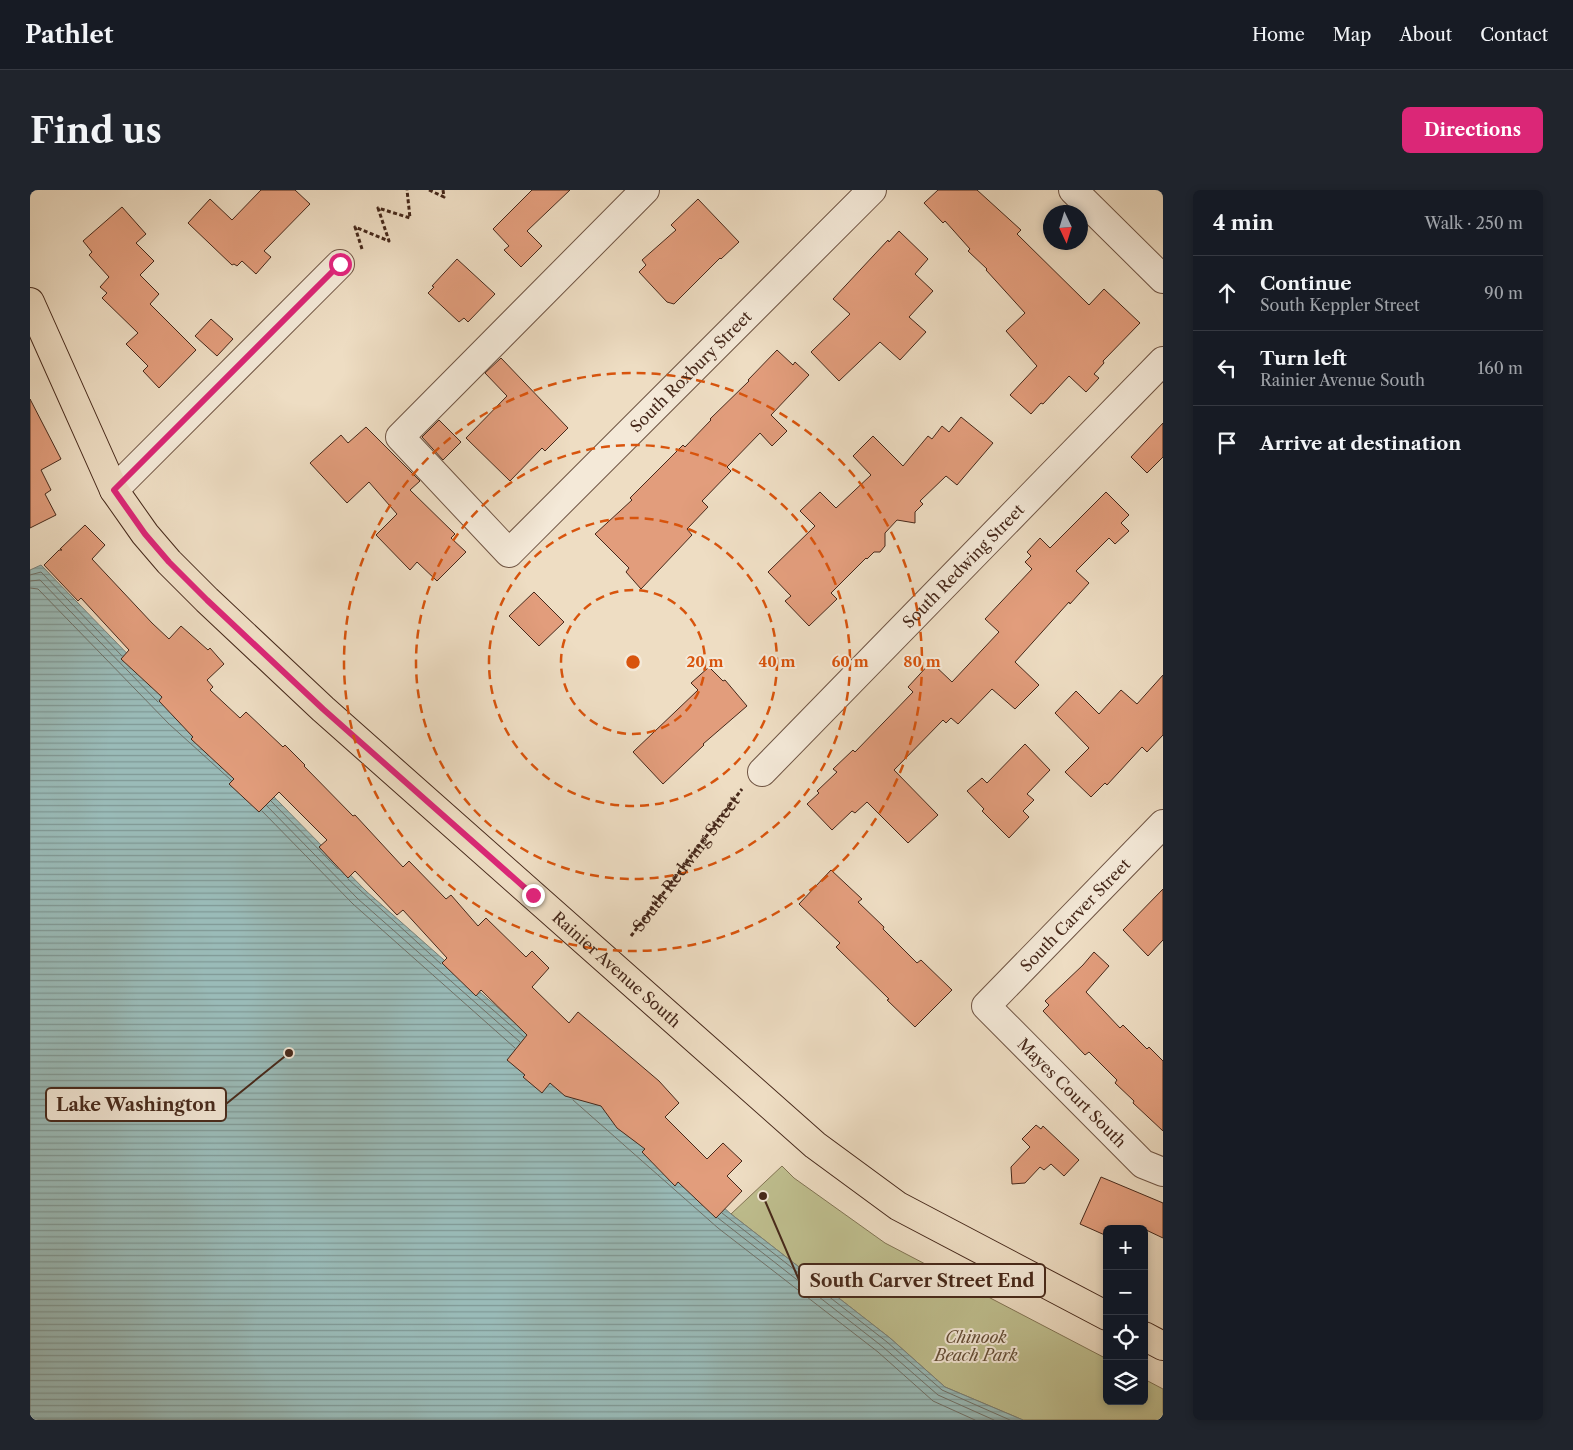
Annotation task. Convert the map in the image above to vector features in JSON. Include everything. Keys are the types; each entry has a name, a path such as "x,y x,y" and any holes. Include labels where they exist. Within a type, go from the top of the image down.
{"main road":[{"name":"Rainier Avenue South","path":"30,302 114,490 145,534 174,567 323,709 815,1145 898,1206 1105,1315"},
{"path":"1148,1338 1163,1346"}],"street":[{"name":"South Roxbury Street","path":"645,190 400,437 509,553 872,190"},
{"path":"1073,190 1163,279"},
{"path":"114,490 352,260"},
{"name":"South Redwing Street","path":"762,772 1163,361"},
{"name":"South Carver Street","path":"986,1006 1159,836"},
{"name":"Mayes Court South","path":"986,1006 1143,1164 1163,1172"}],"path":[{"path":"352,260 355,226 389,241 378,208 410,218 407,190"},
{"path":"429,190 444,197 443,190"},
{"name":"South Redwing Street","path":"630,936 742,789"}],"green space":[{"name":"Chinook Beach Park","path":"782,1166 794,1178 885,1243 1103,1357 1103,1405 1148,1405 1148,1381 1163,1389 1163,1420 1023,1420 945,1387 890,1338 731,1214"}],"water":[{"path":"41,565 182,710 237,759 366,891 731,1214 890,1338 945,1387 1023,1420 30,1420 30,570"}],"building":[{"path":"261,190 295,190 310,204 264,251 271,257 256,274 242,261 237,266 232,265 188,223 210,199 232,220"},
{"path":"532,190 570,190 527,231 542,246 521,267 504,250 509,246 493,229"},
{"path":"938,190 977,190 1021,230 1017,234 1089,305 1104,289 1140,323 1103,361 1104,363 1094,374 1099,378 1086,392 1069,376 1031,414 1010,395 1037,366 1006,331 1025,313 987,269 968,251 970,249 945,221 943,223 924,203"},
{"path":"698,199 739,242 720,258 674,304 667,302 639,272 646,265 642,260 676,230 671,225"},
{"path":"122,207 146,234 136,243 154,261 140,275 159,294 150,304 196,350 159,388 143,371 148,366 126,344 138,333 102,298 107,293 100,287 109,277 89,255 92,252 83,241"},
{"path":"899,231 928,259 915,274 933,291 909,317 926,332 900,360 880,342 839,381 811,352 850,314 833,299 888,240 889,242"},
{"path":"457,259 495,294 468,322 464,318 459,322 428,293"},
{"path":"211,319 233,339 217,356 195,336"},
{"path":"777,350 793,365 795,362 809,375 771,415 787,431 772,446 760,433 727,467 731,471 702,501 708,507 687,529 692,535 641,589 626,572 629,568 595,534 632,500 630,498 683,445 685,447"},
{"path":"501,358 568,428 545,451 542,448 510,481 466,438 507,396 485,373"},
{"path":"30,399 61,459 41,470 51,490 45,494 56,515 30,528"},
{"path":"961,417 993,443 957,485 946,476 920,501 923,504 915,512 915,523 897,520 885,533 885,546 880,552 874,552 866,558 831,593 837,599 809,626 785,601 791,596 768,572 815,526 800,511 820,492 836,508 871,475 853,456 873,436 903,466 928,436 932,439 942,426 949,432"},
{"path":"439,420 461,442 443,460 422,437"},
{"path":"1163,423 1163,457 1147,473 1131,457"},
{"path":"366,427 420,481 410,490 455,534 451,538 466,552 437,581 417,562 410,570 376,535 397,514 369,482 347,503 310,463 341,435 348,443"},
{"path":"1106,492 1129,515 1121,523 1129,531 1115,544 1109,538 1076,571 1089,583 1070,604 1069,602 1015,662 1039,685 1015,709 992,689 958,724 951,718 946,723 943,720 894,770 938,815 908,843 867,802 855,813 852,811 832,830 807,804 819,793 817,791 837,772 833,769 853,750 855,752 913,692 908,687 931,662 952,682 999,632 985,619 1032,569 1025,562 1031,556 1027,552 1040,538 1050,548"},
{"path":"85,525 105,545 92,559 152,623 169,639 181,626 208,650 210,648 224,664 207,680 213,687 210,690 240,718 246,712 283,747 285,745 353,816 355,815 403,867 409,861 446,899 451,895 478,926 486,918 526,957 532,951 549,968 532,987 569,1023 578,1012 659,1081 679,1103 665,1117 707,1159 723,1143 742,1161 727,1176 742,1191 716,1218 678,1182 675,1186 642,1152 645,1149 617,1128 601,1106 565,1096 550,1083 542,1093 523,1077 525,1075 507,1060 527,1035 481,990 476,996 442,963 447,958 403,910 397,915 355,871 348,878 319,847 327,840 279,792 259,812 229,784 234,779 191,739 193,737 159,701 162,697 121,659 129,650 81,598 78,601 44,565 59,550 62,550 60,549"},
{"path":"534,592 564,622 539,646 509,616"},
{"path":"709,667 723,681 725,680 747,706 703,744 663,784 633,752 698,690 691,683"},
{"path":"1163,675 1163,735 1147,752 1142,747 1107,785 1105,783 1091,797 1065,772 1089,748 1055,713 1076,691 1099,714 1121,690 1137,704"},
{"path":"1025,744 1050,770 1027,794 1034,800 1023,811 1029,817 1009,838 982,811 984,809 967,791 982,778 987,783"},
{"path":"831,870 862,899 858,902 917,963 921,960 952,990 915,1027 836,947 840,943 799,904"},
{"path":"1163,889 1163,940 1148,956 1123,930"},
{"path":"1094,952 1109,966 1086,992 1120,1028 1123,1025 1147,1049 1149,1047 1163,1061 1163,1131 1133,1103 1134,1101 1115,1083 1117,1080 1089,1052 1085,1055 1043,1011 1049,1005 1045,1001"},
{"path":"1036,1125 1041,1129 1043,1126 1079,1160 1064,1176 1051,1164 1044,1170 1040,1167 1025,1183 1012,1184 1011,1167 1030,1147 1022,1139"},
{"path":"1101,1177 1163,1203 1163,1238 1148,1231 1148,1225 1103,1225 1103,1234 1080,1224"}],"place":[{"name":"Lake Washington","path":"289,1053"},
{"name":"South Carver Street End","path":"763,1196"}],"route":[{"path":"340,264 114,490 145,534 169,562 207,600 323,709 533,895"}]}
